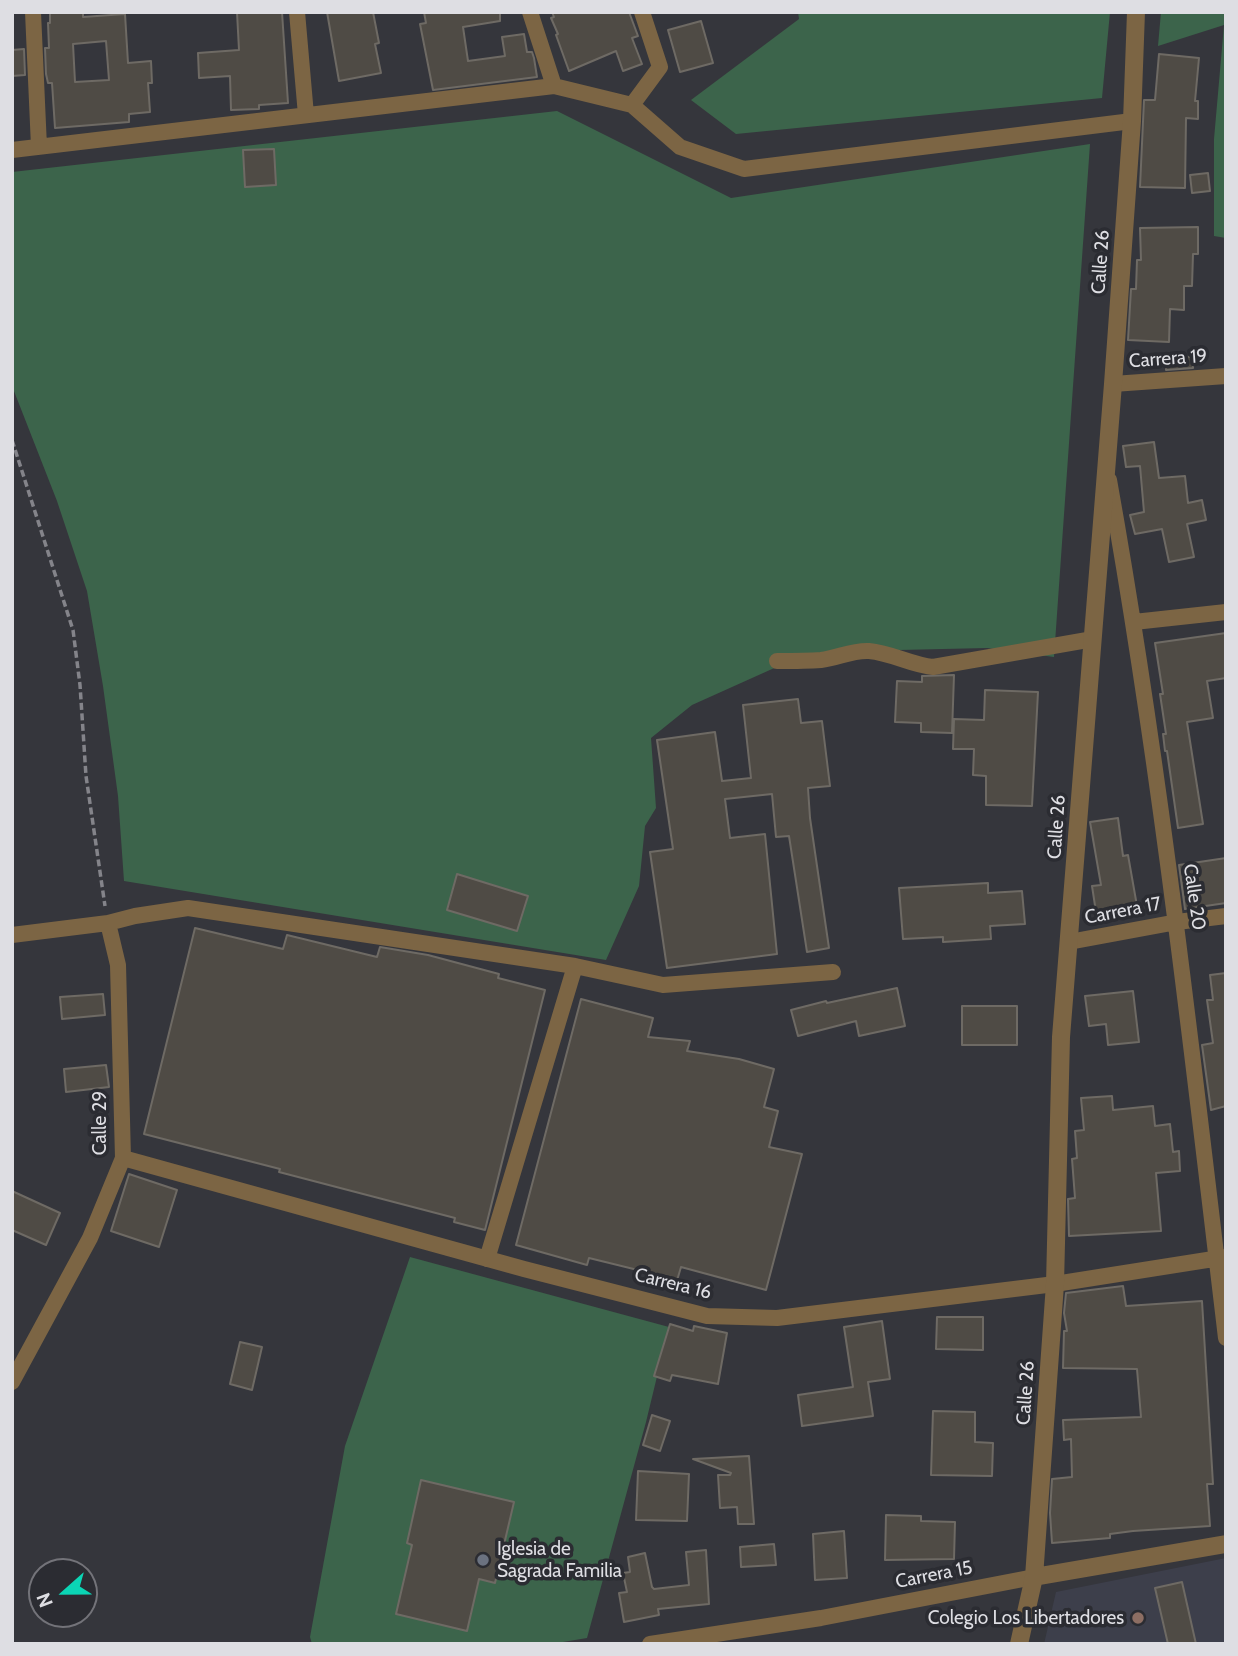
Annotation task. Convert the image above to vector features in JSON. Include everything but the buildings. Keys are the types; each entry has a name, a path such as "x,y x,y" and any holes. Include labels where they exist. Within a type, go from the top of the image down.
{"street":[{"path":"33,12 39,147"},
{"path":"297,12 306,115"},
{"path":"530,12 554,86"},
{"path":"632,105 660,67 642,12"},
{"name":"Calle 26","path":"1019,1644 1034,1577 1055,1284 1061,1037 1113,384 1132,121 1136,12"},
{"path":"12,150 554,86 632,105 680,147 744,169 1132,121"},
{"name":"Carrera 19","path":"1113,384 1226,376"},
{"name":"Calle 20","path":"1106,464 1134,622 1177,922 1221,1257 1226,1338"},
{"path":"1134,622 1226,612"},
{"path":"778,661 824,660 868,651 903,659 915,665 933,667 1093,639"},
{"path":"12,935 108,923 188,908 575,966 663,985 833,972"},
{"name":"Carrera 17","path":"1069,942 1226,916"},
{"name":"Calle 29","path":"12,1382 90,1238 123,1158 118,965 108,923"},
{"path":"487,1259 575,966"},
{"name":"Carrera 16","path":"123,1158 487,1259 707,1316 777,1318 1055,1284 1221,1257"},
{"name":"Carrera 15","path":"650,1644 821,1618 1226,1544"}],"path":[{"path":"12,440 72,630 80,685 86,776 108,923"}],"shaded area":[{"name":"Colegio Los Libertadores","path":"1226,1558 1226,1644 1044,1644 1056,1592"}],"green space":[{"path":"798,12 1110,12 1102,98 736,134 691,100 799,19"},
{"path":"1161,12 1226,12 1226,238 1214,236 1214,139 1224,25 1158,46"},
{"path":"557,111 731,198 1090,144 1054,657 987,648 801,656 692,705 651,738 656,808 645,826 639,886 606,960 124,881 118,796 87,591 57,501 12,386 12,172"},
{"path":"410,1257 669,1327 587,1638 551,1644 312,1644 310,1637 345,1446"}],"place":[{"name":"Iglesia de Sagrada Familia","path":"483,1560"},
{"name":"Colegio Los Libertadores","path":"1138,1618"}]}
